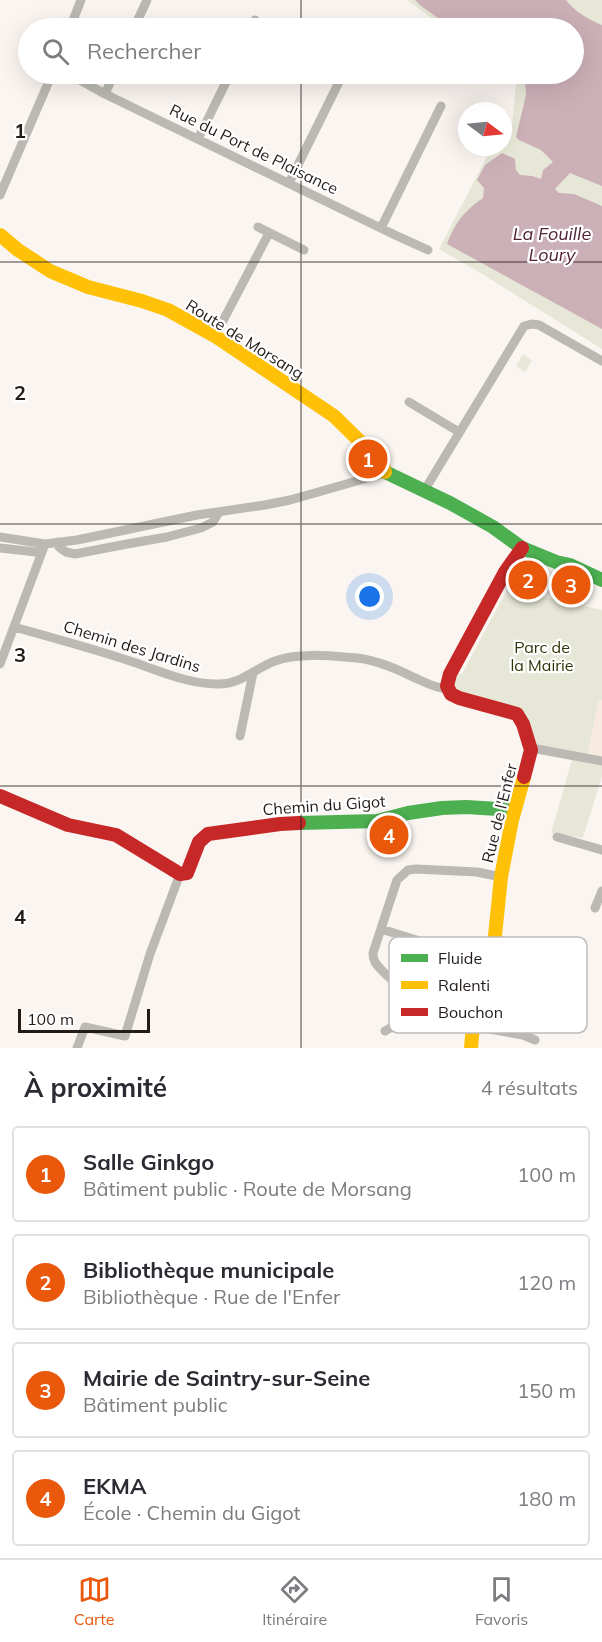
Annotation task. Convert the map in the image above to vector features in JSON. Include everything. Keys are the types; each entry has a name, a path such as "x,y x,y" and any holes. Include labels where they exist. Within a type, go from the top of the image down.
{"street":[{"path":"74,18 81,0"},
{"path":"139,18 147,0"},
{"path":"0,195 48,84"},
{"name":"Rue du Port de Plaisance","path":"87,84 428,250"},
{"path":"105,94 110,84"},
{"path":"198,139 225,84"},
{"path":"289,183 338,84"},
{"path":"381,228 441,106"},
{"path":"258,227 304,250"},
{"path":"215,336 269,233"},
{"name":"Route de Morsang","path":"0,235 50,271 88,287 142,300 168,310 215,336 334,416 382,463 385,473"},
{"path":"424,491 521,328 529,324 538,325 602,361"},
{"path":"409,402 459,432"},
{"path":"0,537 45,544 58,542 265,505 385,473 456,506 493,527 522,548 556,562 570,565 602,580"},
{"path":"58,542 66,552 75,554 167,537 201,528 213,522 219,512"},
{"path":"0,548 36,552 45,544"},
{"path":"0,664 45,544"},
{"path":"447,689 450,674 505,572 522,548"},
{"name":"Chemin des Jardins","path":"14,627 82,646 182,679 203,683 219,685 233,682 288,656 360,658 382,664 436,688 447,689"},
{"path":"240,736 253,673"},
{"name":"Rue de l'Enfer","path":"447,689 450,694 459,698 517,714 523,724 531,750 514,810 501,877 495,937"},
{"path":"531,750 537,749 602,761"},
{"path":"0,796 68,825 116,834 180,874 150,954 125,1036 85,1027 77,1048"},
{"name":"Chemin du Gigot","path":"180,874 187,873 198,841 208,834 280,824 377,821 442,808 514,810"},
{"path":"557,837 602,850"},
{"path":"389,976 375,961 373,953 397,880 408,870 477,872 501,877"},
{"path":"594,908 602,891"},
{"path":"381,928 408,937"},
{"path":"385,1031 389,1029"},
{"name":"Rue de l'Enfer","path":"471,1048 472,1033"},
{"path":"512,1033 535,1040"}],"shaded area":[{"path":"599,700 602,700 602,760 587,757"}],"green space":[{"name":"La Fouille Loury","path":"407,0 602,0 602,349 439,249 487,156 512,156 516,84 584,84 584,18 431,18"},
{"path":"523,354 532,360 525,372 516,366"},
{"name":"Parc de la Mairie","path":"508,588 602,610 602,700 599,700 587,757 534,746 524,712 452,689 455,674 462,674"},
{"path":"572,760 602,766 602,776 583,838 551,833"}],"water":[{"name":"La Fouille Loury","path":"415,0 566,0 582,15 602,25 602,186 570,173 555,189 559,193 574,194 602,206 602,329 447,244 461,218 483,198 484,188 477,180 485,165 498,156 508,156 515,159 516,170 520,175 541,179 543,170 553,162 541,150 516,137 526,95 525,84 584,84 584,18 438,18"}],"traffic: fast":[{"path":"385,472 450,503 493,527 522,548 556,562 570,565 602,580"},
{"path":"299,823 377,821 442,808 514,810"}],"traffic: slow":[{"path":"0,235 50,271 88,287 168,310 215,336 334,416 382,463 385,472"},
{"path":"495,937 501,877 512,820 524,777"},
{"path":"471,1048 472,1033"}],"traffic: jam":[{"path":"522,548 505,572 450,674 447,686 451,694 459,698 517,714 523,724 531,750 524,777"},
{"path":"0,796 68,825 116,835 180,874 187,873 199,842 208,834 299,823"}],"place":[{"name":"Salle Ginkgo","path":"368,459"},
{"name":"Bibliothèque municipale","path":"528,580"},
{"name":"Mairie de Saintry-sur-Seine","path":"571,585"},
{"name":"EKMA","path":"389,835"}]}
